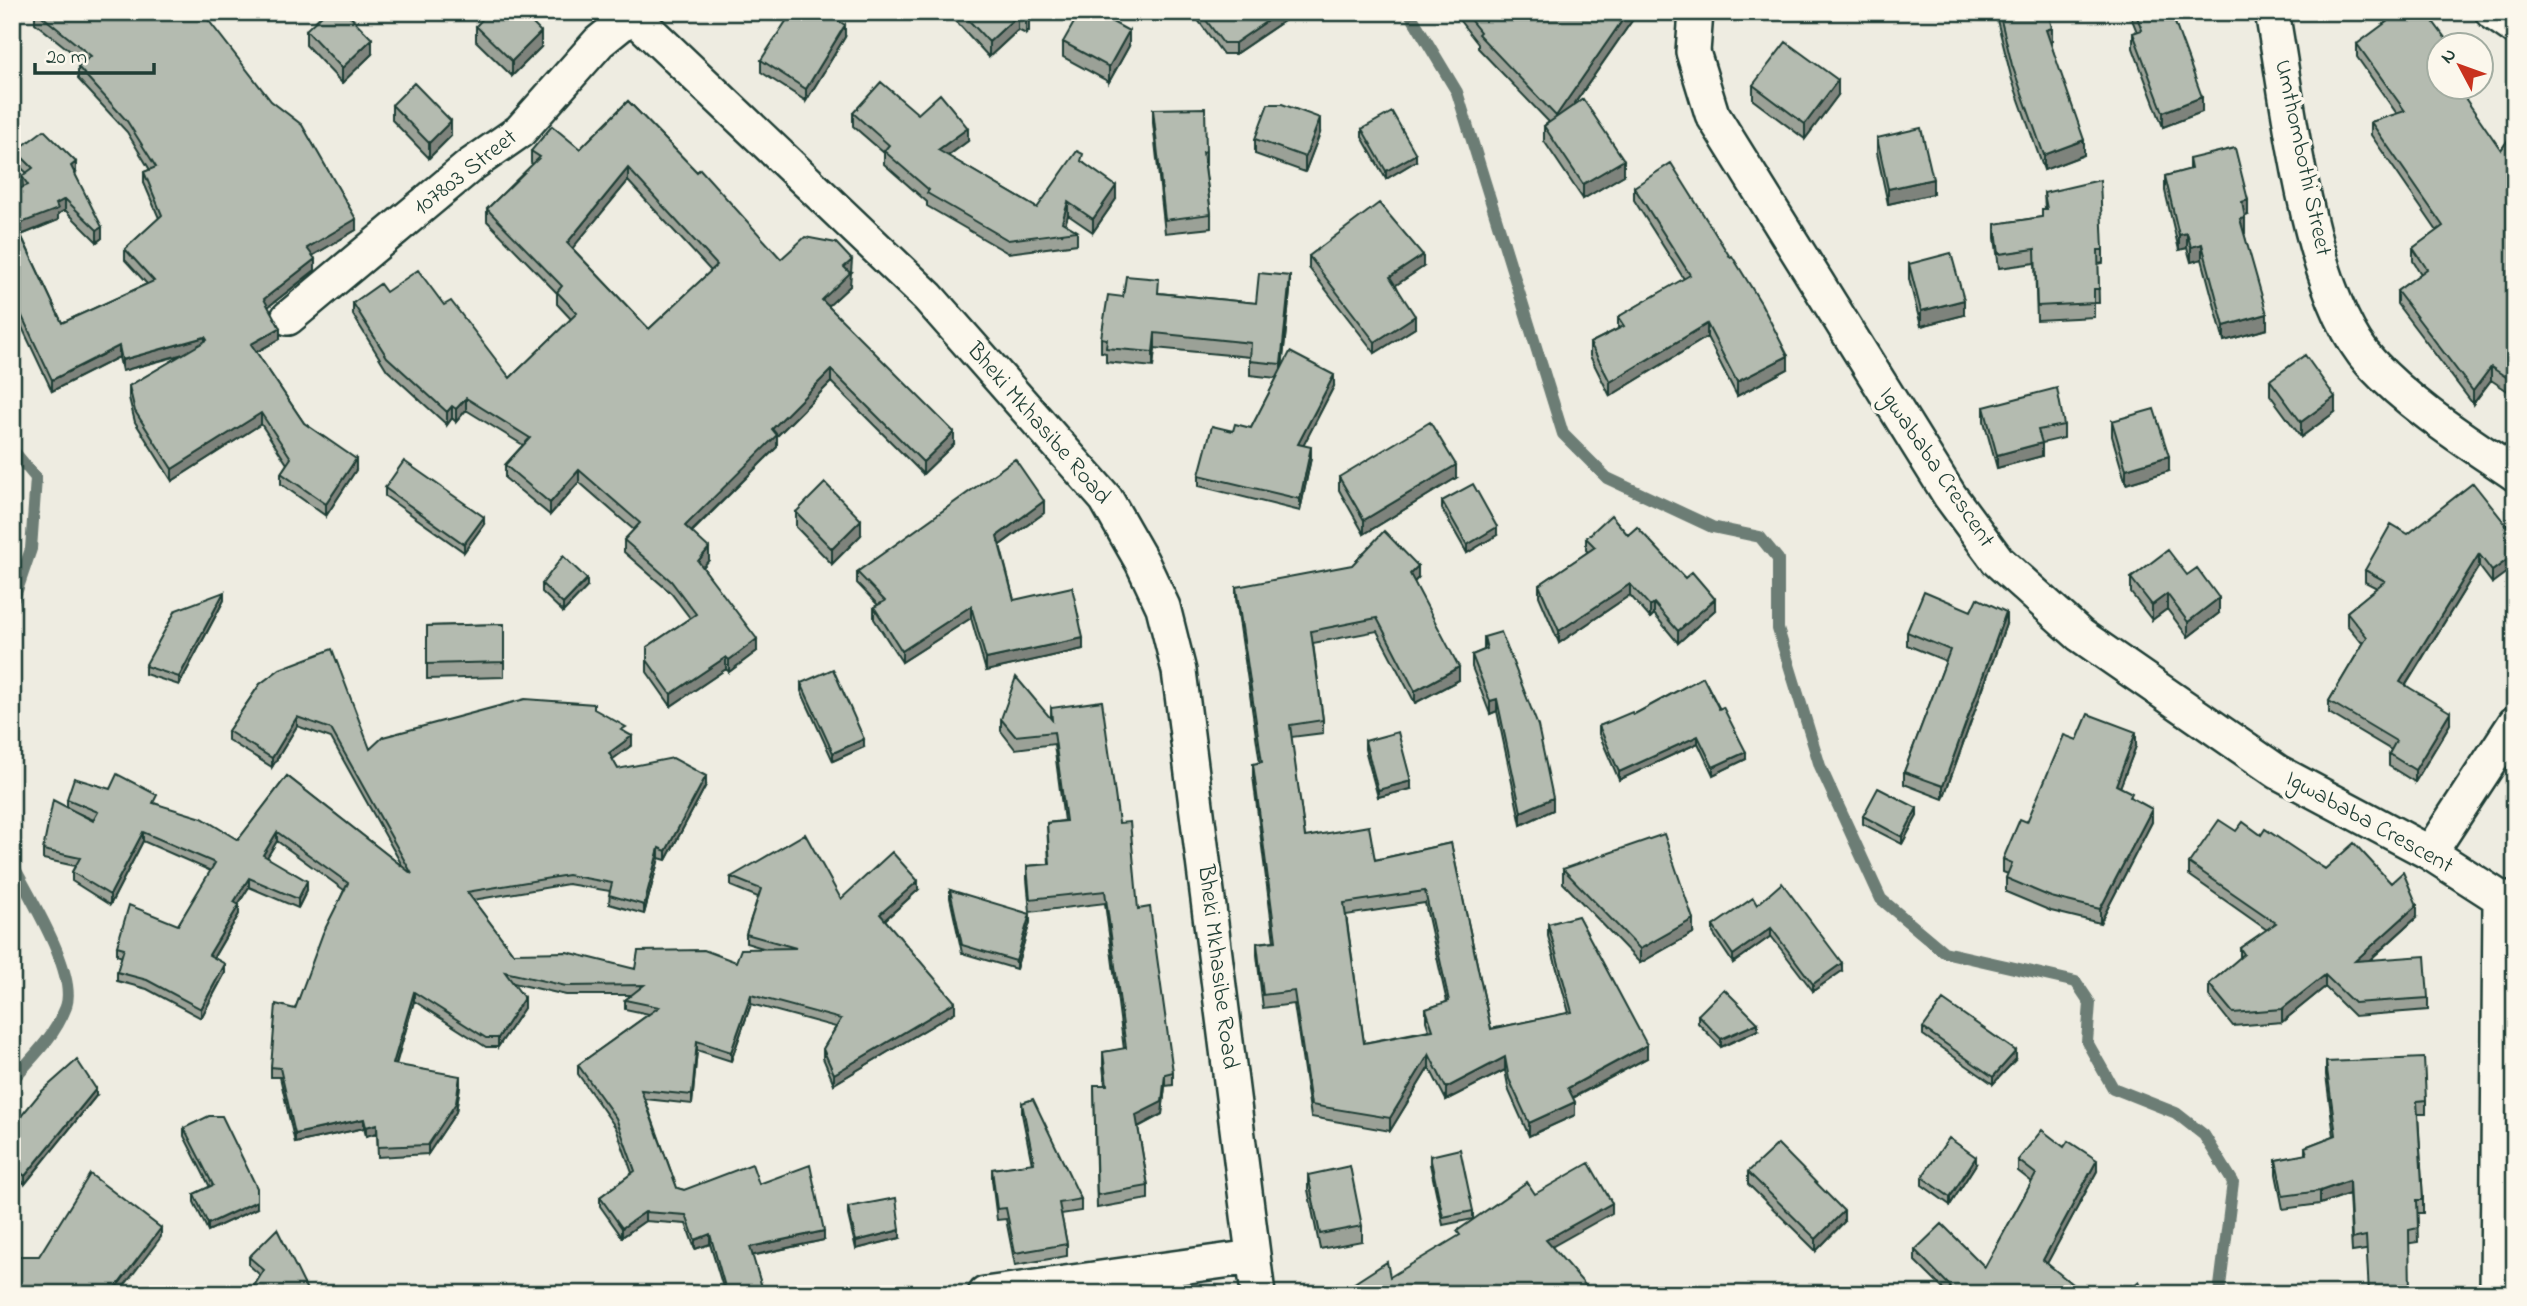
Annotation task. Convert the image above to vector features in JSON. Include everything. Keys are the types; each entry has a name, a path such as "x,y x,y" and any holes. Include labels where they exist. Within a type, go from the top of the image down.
{"street":[{"name":"Igwababa Crescent","path":"1696,12 1693,51 1712,114 1951,496 1998,561 2080,635 2278,772 2430,853 2507,898"},
{"name":"Umthombothi Street","path":"2272,12 2311,228 2344,326 2370,362 2410,398 2515,474"},
{"path":"2492,12 2515,28"},
{"name":"107803 Street","path":"288,318 471,165 520,131 599,43 632,13"},
{"name":"Bheki Mkhasibe Road","path":"632,13 928,297 1106,499 1142,562 1163,607 1179,671 1258,1294"},
{"path":"2430,853 2515,723"},
{"path":"2497,1294 2507,898"},
{"path":"985,1294 1253,1257"}],"building":[{"path":"37,12 202,12 271,101 302,125 356,219 307,248 315,259 264,299 280,328 251,344 304,423 356,459 326,504 281,473 291,458 261,413 172,469 135,411 129,386 207,340 205,337 122,360 119,346 52,380 12,295 12,192 28,185 22,176 33,168 16,151 44,130 76,162 71,166 102,227 97,230 65,199 56,204 58,209 16,225 62,323 154,281 125,249 162,215 144,172 156,167 127,121 78,67 91,56"},
{"path":"325,12 346,12 372,39 342,68 306,30"},
{"path":"489,12 521,12 541,32 512,61 476,26"},
{"path":"792,12 825,12 845,25 806,89 761,60"},
{"path":"961,12 1025,12 1029,16 1026,19 1018,15 989,42"},
{"path":"1080,12 1094,12 1129,31 1109,67 1063,42"},
{"path":"1200,12 1280,12 1235,43 1223,43"},
{"path":"1464,12 1628,12 1556,116 1478,34 1480,32"},
{"path":"1999,12 2048,12 2052,28 2046,30 2084,140 2044,155 2012,65"},
{"path":"2135,12 2171,12 2202,97 2163,112 2133,33 2142,30"},
{"path":"2400,12 2426,12 2441,32 2426,32 2426,102 2468,102 2501,150 2515,130 2515,383 2491,367 2473,391 2397,291 2427,269 2413,248 2443,226 2371,122 2405,111 2357,44"},
{"path":"1786,42 1838,80 1805,124 1753,85"},
{"path":"881,82 918,114 940,94 968,128 938,150 1037,208 1077,151 1083,154 1081,161 1116,186 1093,219 1068,202 1062,222 1077,231 1008,240 927,193 929,190 884,151 889,145 853,113"},
{"path":"414,83 451,121 429,143 392,105"},
{"path":"1583,99 1624,160 1583,184 1544,126"},
{"path":"628,101 697,172 700,169 781,259 805,237 836,243 852,260 844,267 850,273 822,300 954,432 923,462 831,370 772,429 777,435 685,526 709,548 698,561 757,639 729,660 726,657 671,694 647,660 647,647 696,614 671,581 624,540 640,523 579,470 550,503 505,465 530,438 466,398 456,409 452,406 447,412 387,357 353,303 380,284 386,292 418,270 444,305 451,301 510,378 577,313 557,292 562,286 487,209 540,157 531,151 552,126 580,149","holes":["628,168 717,265 649,329 567,243"]},
{"path":"1268,104 1282,104 1320,118 1305,157 1255,139"},
{"path":"1205,108 1206,151 1203,152 1211,214 1165,220 1153,109"},
{"path":"1392,112 1416,154 1386,171 1362,129"},
{"path":"1921,128 1933,179 1888,189 1877,138"},
{"path":"2235,148 2248,200 2242,202 2245,218 2240,219 2267,314 2224,326 2202,244 2191,247 2187,233 2179,235 2165,176 2191,169 2189,159"},
{"path":"1671,163 1761,303 1788,356 1737,382 1707,324 1610,382 1590,343 1624,326 1618,317 1690,275 1634,187"},
{"path":"2100,180 2103,250 2098,250 2099,289 2094,289 2094,303 2037,306 2035,249 1999,254 1995,224 2042,217 2042,209 2047,209 2044,193"},
{"path":"1379,203 1423,255 1390,277 1415,316 1375,342 1309,256"},
{"path":"1951,253 1964,300 1921,311 1909,264"},
{"path":"1259,273 1290,276 1281,364 1250,361 1251,343 1155,333 1153,352 1106,348 1107,339 1101,338 1108,295 1123,297 1126,276 1159,279 1158,293 1256,303"},
{"path":"1290,352 1334,375 1298,444 1311,447 1300,499 1199,475 1212,426 1233,431 1235,424 1251,428"},
{"path":"2305,355 2335,397 2301,422 2270,380"},
{"path":"2057,388 2064,425 2038,430 2042,443 1997,455 1984,407"},
{"path":"2154,409 2169,456 2126,469 2112,421"},
{"path":"1430,422 1456,465 1364,520 1339,477"},
{"path":"1015,459 1044,501 997,536 1014,600 1072,587 1083,638 986,659 971,606 902,651 874,607 885,601 857,572"},
{"path":"404,461 484,517 464,544 385,488"},
{"path":"825,483 861,520 832,549 796,512"},
{"path":"2473,483 2515,536 2515,554 2492,571 2479,554 2400,682 2450,712 2415,770 2389,754 2396,741 2329,701 2367,637 2347,612 2385,581 2365,570 2391,524 2408,534"},
{"path":"1473,484 1497,527 1467,545 1442,501"},
{"path":"1611,515 1628,535 1637,527 1685,578 1692,572 1715,599 1678,631 1654,603 1650,606 1630,584 1559,631 1539,585 1595,547 1586,538"},
{"path":"1384,531 1418,566 1410,574 1459,667 1415,691 1377,618 1311,631 1323,720 1290,725 1305,837 1369,826 1375,860 1451,843 1491,1029 1572,1012 1548,924 1578,916 1647,1045 1568,1088 1575,1102 1529,1123 1509,1079 1505,1057 1446,1088 1429,1054 1390,1118 1311,1105 1294,991 1263,995 1257,943 1276,941 1253,764 1262,762 1236,587 1352,565","holes":["1425,891 1449,1001 1426,1009 1433,1030 1364,1043 1344,903"]},
{"path":"2168,550 2187,575 2197,568 2219,598 2188,622 2167,594 2152,605 2131,578"},
{"path":"563,556 587,579 563,604 542,584"},
{"path":"1924,591 1971,611 1977,598 2006,612 1943,786 1904,772 1950,650 1907,632"},
{"path":"224,592 179,677 145,666 176,610"},
{"path":"504,624 504,662 427,664 427,626"},
{"path":"1501,632 1538,726 1553,798 1521,812 1497,699 1490,701 1472,655 1487,649 1484,637"},
{"path":"332,649 370,749 383,737 525,699 594,704 594,709 626,727 621,730 632,736 609,753 618,769 673,758 706,776 666,851 659,848 644,905 609,895 612,883 568,875 467,892 513,953 567,952 635,969 638,951 704,950 736,962 741,949 796,948 746,934 761,889 731,877 805,834 841,899 892,852 918,881 880,914 955,1002 834,1074 823,1049 841,1019 751,995 731,1052 697,1041 692,1095 641,1090 677,1188 684,1190 752,1164 759,1184 810,1165 824,1231 750,1247 764,1294 727,1294 710,1234 695,1240 686,1215 645,1212 622,1228 600,1197 635,1171 616,1118 578,1065 659,1007 625,1000 644,985 566,986 505,972 524,998 498,1038 486,1038 414,992 393,1064 460,1076 456,1103 428,1145 378,1147 377,1124 366,1127 364,1119 295,1134 280,1068 271,1067 276,1004 295,1009 323,933 348,883 277,832 263,855 307,881 298,899 249,878 234,902 239,905 209,955 225,964 201,1009 147,980 117,972 124,948 117,946 129,905 178,925 215,863 143,832 110,895 72,872 80,858 43,850 53,800 93,821 98,812 67,799 74,778 110,789 117,774 157,795 153,803 202,818 238,840 287,776 412,874 331,729 297,717 272,758 228,731 260,684 280,669"},
{"path":"833,669 864,739 833,753 801,683"},
{"path":"1016,677 1052,720 1051,708 1102,701 1119,823 1130,822 1138,909 1150,907 1173,1072 1165,1074 1162,1102 1136,1115 1148,1186 1097,1195 1094,1085 1107,1085 1103,1052 1126,1048 1105,891 1030,899 1027,866 1050,864 1047,823 1066,821 1054,732 1015,736 1001,719"},
{"path":"1703,677 1719,709 1723,707 1746,752 1713,767 1698,736 1619,772 1599,726 1632,712 1633,715"},
{"path":"2088,714 2136,732 2116,785 2132,793 2130,797 2152,809 2100,909 2051,897 2006,878 2012,863 2003,859 2020,819 2027,822 2064,735 2077,740"},
{"path":"1398,732 1411,781 1378,790 1365,741"},
{"path":"1878,788 1917,808 1902,837 1863,816"},
{"path":"2219,820 2236,831 2243,822 2261,835 2265,829 2325,869 2354,843 2391,883 2403,872 2417,905 2355,961 2425,956 2428,998 2354,1003 2325,975 2282,1009 2233,1013 2209,984 2244,954 2240,948 2276,923 2189,863"},
{"path":"1664,834 1693,919 1640,949 1563,869"},
{"path":"1782,883 1842,963 1813,984 1771,928 1733,955 1713,926 1753,898 1757,905"},
{"path":"950,890 1030,914 1016,961 962,945"},
{"path":"1724,989 1758,1023 1721,1039 1698,1015"},
{"path":"1943,1000 2016,1051 1993,1077 1923,1028"},
{"path":"2424,1058 2426,1100 2417,1101 2423,1200 2417,1200 2418,1228 2409,1230 2410,1294 2369,1294 2366,1236 2352,1239 2349,1181 2320,1191 2283,1196 2276,1160 2307,1154 2305,1147 2336,1135 2326,1062"},
{"path":"77,1060 96,1089 25,1176 12,1165 12,1127 41,1092"},
{"path":"1033,1099 1081,1199 1059,1203 1067,1244 1015,1253 1006,1208 997,1209 992,1169 1034,1163 1022,1103"},
{"path":"209,1116 222,1116 257,1188 257,1201 208,1224 194,1194 213,1185 184,1128"},
{"path":"2042,1130 2064,1147 2068,1141 2097,1160 2043,1260 2084,1294 1944,1294 1951,1287 1915,1250 1942,1224 1985,1267 2036,1174 2018,1160"},
{"path":"1949,1138 1976,1157 1950,1197 1922,1177"},
{"path":"1778,1144 1844,1211 1816,1239 1748,1172"},
{"path":"1460,1149 1473,1211 1443,1217 1430,1156"},
{"path":"1589,1163 1612,1203 1546,1240 1593,1294 1344,1294 1342,1291 1387,1262 1390,1277 1460,1235 1457,1231 1527,1182 1535,1194"},
{"path":"1350,1166 1362,1226 1320,1234 1308,1175"},
{"path":"90,1174 161,1228 111,1294 12,1294 12,1256 39,1256"},
{"path":"896,1198 900,1230 856,1241 848,1207"},
{"path":"277,1229 309,1294 249,1294 264,1270 249,1257"},
{"path":"2139,1281 2145,1294 2123,1294"},
{"path":"582,1289 609,1294 581,1294"}],"waterway":[{"path":"1409,12 1457,92 1563,434 1607,478 1712,527 1760,537 1778,559 1778,629 1820,766 1881,899 1944,952 2076,982 2090,1003 2087,1042 2113,1088 2176,1113 2204,1135 2233,1182 2219,1294"},
{"path":"12,449 36,478 31,549 12,605"},
{"path":"12,863 50,934 65,975 68,992 66,1007 56,1027 43,1046 12,1080"}]}
